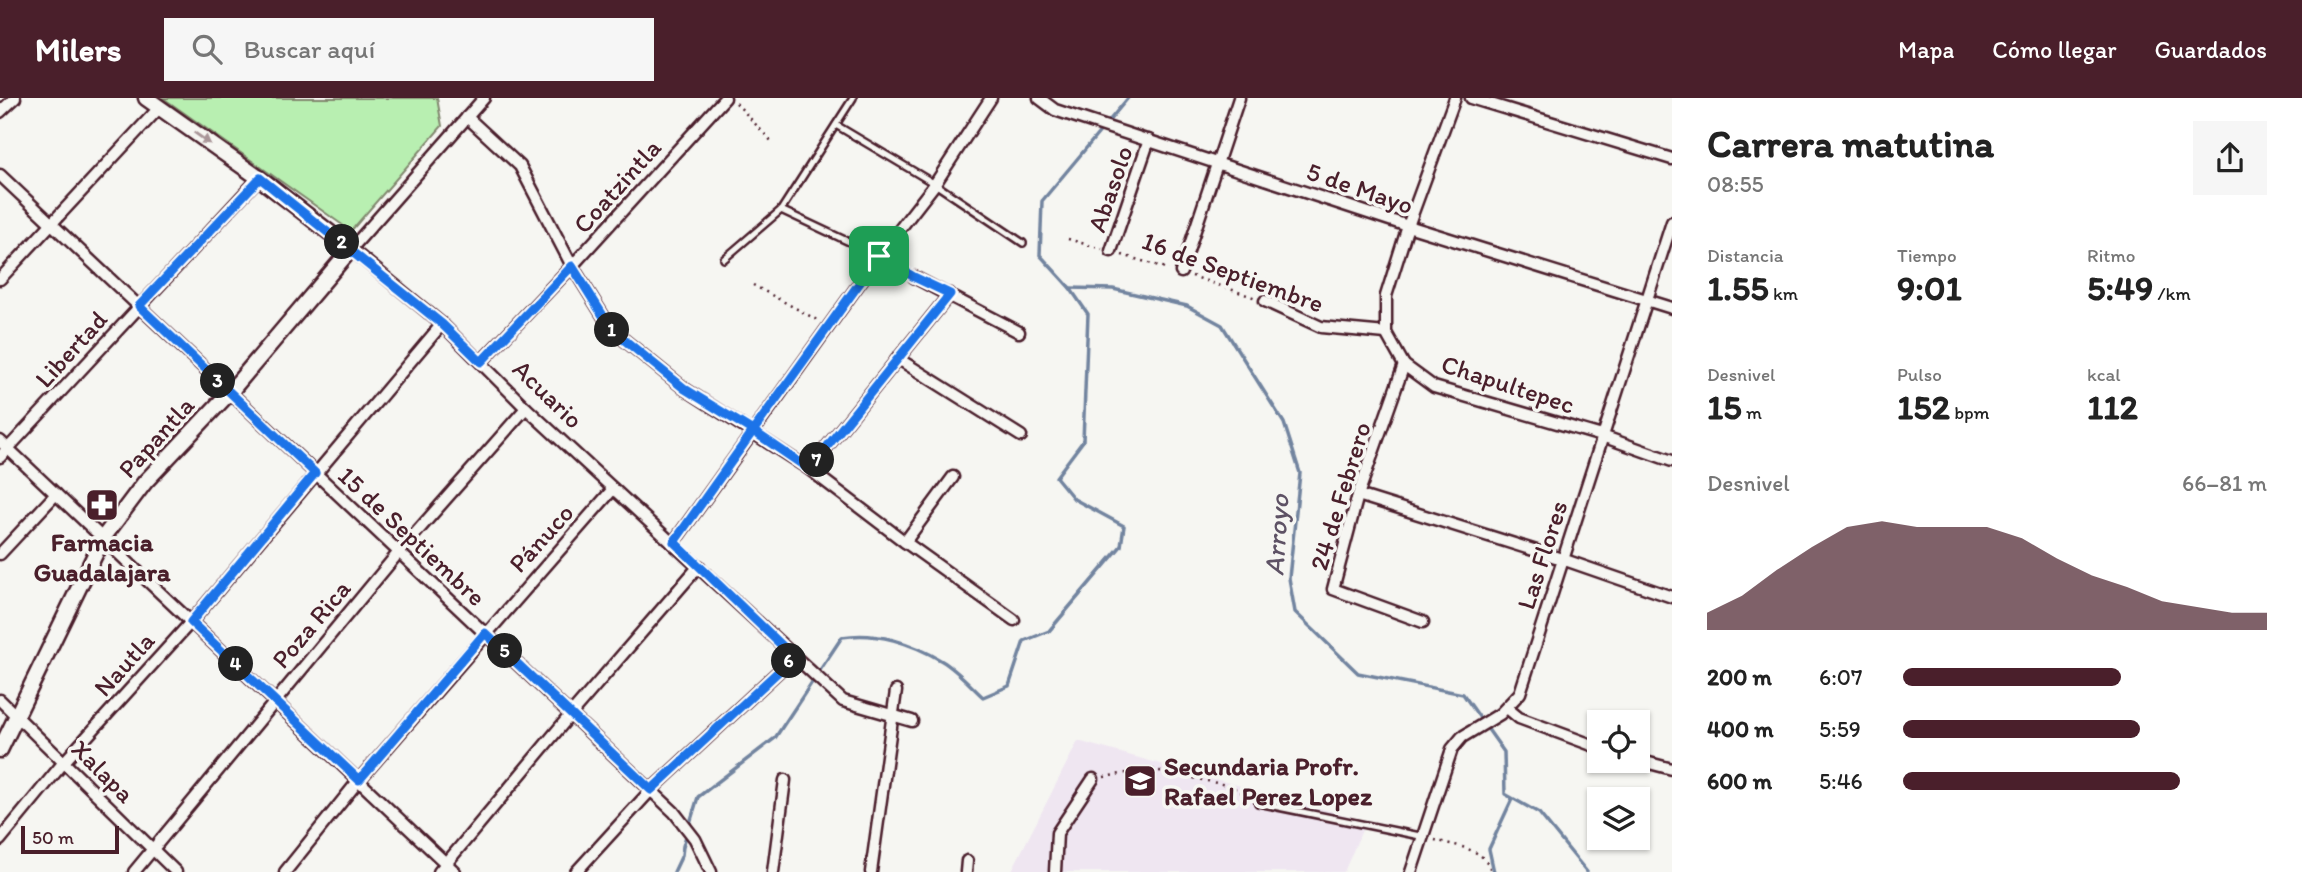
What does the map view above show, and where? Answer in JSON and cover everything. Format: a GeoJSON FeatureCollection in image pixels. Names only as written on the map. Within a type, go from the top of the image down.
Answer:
{"type":"FeatureCollection","features":[{"type":"Feature","properties":{"kind":"street"},"geometry":{"type":"LineString","coordinates":[[0,112],[15,98]]}},
{"type":"Feature","properties":{"kind":"street","name":"Acuario"},"geometry":{"type":"LineString","coordinates":[[146,98],[260,178],[442,324],[526,408],[843,701],[912,721]]}},
{"type":"Feature","properties":{"kind":"street","name":"Papantla"},"geometry":{"type":"LineString","coordinates":[[0,750],[103,538],[145,482],[230,392],[484,98]]}},
{"type":"Feature","properties":{"kind":"street","name":"Coatzintla"},"geometry":{"type":"LineString","coordinates":[[481,362],[725,98]]}},
{"type":"Feature","properties":{"kind":"street"},"geometry":{"type":"LineString","coordinates":[[674,542],[879,256],[935,184],[991,98]]}},
{"type":"Feature","properties":{"kind":"street","name":"5 de Mayo"},"geometry":{"type":"LineString","coordinates":[[1040,98],[1055,110],[1408,226],[1672,308]]}},
{"type":"Feature","properties":{"kind":"street"},"geometry":{"type":"LineString","coordinates":[[1181,272],[1239,98]]}},
{"type":"Feature","properties":{"kind":"street"},"geometry":{"type":"LineString","coordinates":[[1385,333],[1386,296],[1408,226],[1455,98]]}},
{"type":"Feature","properties":{"kind":"street"},"geometry":{"type":"LineString","coordinates":[[1471,98],[1672,159]]}},
{"type":"Feature","properties":{"kind":"street"},"geometry":{"type":"LineString","coordinates":[[0,279],[159,108]]}},
{"type":"Feature","properties":{"kind":"street"},"geometry":{"type":"LineString","coordinates":[[467,117],[520,166],[572,266],[612,330],[685,389],[809,469],[1014,620]]}},
{"type":"Feature","properties":{"kind":"street","name":"Abasolo"},"geometry":{"type":"LineString","coordinates":[[1111,251],[1149,140]]}},
{"type":"Feature","properties":{"kind":"street","name":"15 de Septiembre"},"geometry":{"type":"LineString","coordinates":[[0,175],[674,812],[695,839],[711,872]]}},
{"type":"Feature","properties":{"kind":"street","name":"Libertad"},"geometry":{"type":"LineString","coordinates":[[0,457],[4,445],[260,178]]}},
{"type":"Feature","properties":{"kind":"street","name":"Las Flores"},"geometry":{"type":"LineString","coordinates":[[1412,872],[1452,749],[1462,737],[1504,711],[1520,693],[1672,222]]}},
{"type":"Feature","properties":{"kind":"street"},"geometry":{"type":"LineString","coordinates":[[914,277],[1019,332]]}},
{"type":"Feature","properties":{"kind":"street"},"geometry":{"type":"LineString","coordinates":[[809,469],[950,294]]}},
{"type":"Feature","properties":{"kind":"street","name":"16 de Septiembre"},"geometry":{"type":"LineString","coordinates":[[1265,301],[1321,327],[1385,333]]}},
{"type":"Feature","properties":{"kind":"street","name":"Nautla"},"geometry":{"type":"LineString","coordinates":[[0,840],[65,762],[191,622],[442,324]]}},
{"type":"Feature","properties":{"kind":"street","name":"Chapultepec"},"geometry":{"type":"LineString","coordinates":[[1385,333],[1404,365],[1434,387],[1602,436],[1672,461]]}},
{"type":"Feature","properties":{"kind":"street"},"geometry":{"type":"LineString","coordinates":[[897,358],[1021,436]]}},
{"type":"Feature","properties":{"kind":"street","name":"24 de Febrero"},"geometry":{"type":"LineString","coordinates":[[1404,365],[1358,495],[1334,589],[1423,622]]}},
{"type":"Feature","properties":{"kind":"street","name":"Poza Rica"},"geometry":{"type":"LineString","coordinates":[[134,872],[399,552],[526,408]]}},
{"type":"Feature","properties":{"kind":"street"},"geometry":{"type":"LineString","coordinates":[[4,445],[455,872]]}},
{"type":"Feature","properties":{"kind":"street"},"geometry":{"type":"LineString","coordinates":[[905,542],[953,477]]}},
{"type":"Feature","properties":{"kind":"street","name":"Pánuco"},"geometry":{"type":"LineString","coordinates":[[285,872],[359,780],[613,489]]}},
{"type":"Feature","properties":{"kind":"street"},"geometry":{"type":"LineString","coordinates":[[0,554],[56,494]]}},
{"type":"Feature","properties":{"kind":"street"},"geometry":{"type":"LineString","coordinates":[[1358,495],[1562,559],[1672,597]]}},
{"type":"Feature","properties":{"kind":"street"},"geometry":{"type":"LineString","coordinates":[[439,872],[699,566]]}},
{"type":"Feature","properties":{"kind":"street"},"geometry":{"type":"LineString","coordinates":[[576,872],[651,790],[794,657]]}},
{"type":"Feature","properties":{"kind":"street"},"geometry":{"type":"LineString","coordinates":[[871,872],[897,691]]}},
{"type":"Feature","properties":{"kind":"street","name":"Xalapa"},"geometry":{"type":"LineString","coordinates":[[0,700],[176,872]]}},
{"type":"Feature","properties":{"kind":"street"},"geometry":{"type":"LineString","coordinates":[[1504,711],[1587,743]]}},
{"type":"Feature","properties":{"kind":"street"},"geometry":{"type":"LineString","coordinates":[[1650,763],[1672,769]]}},
{"type":"Feature","properties":{"kind":"street"},"geometry":{"type":"LineString","coordinates":[[1055,872],[1057,833],[1093,779]]}},
{"type":"Feature","properties":{"kind":"street"},"geometry":{"type":"LineString","coordinates":[[773,872],[785,780]]}},
{"type":"Feature","properties":{"kind":"street"},"geometry":{"type":"LineString","coordinates":[[966,872],[967,861]]}},
{"type":"Feature","properties":{"kind":"lane"},"geometry":{"type":"LineString","coordinates":[[724,259],[781,210],[853,98]]}},
{"type":"Feature","properties":{"kind":"lane"},"geometry":{"type":"LineString","coordinates":[[836,125],[935,184],[1023,243]]}},
{"type":"Feature","properties":{"kind":"lane"},"geometry":{"type":"LineString","coordinates":[[781,210],[879,256],[914,277]]}},
{"type":"Feature","properties":{"kind":"lane"},"geometry":{"type":"LineString","coordinates":[[1258,803],[1425,837]]}},
{"type":"Feature","properties":{"kind":"path"},"geometry":{"type":"LineString","coordinates":[[731,98],[772,142]]}},
{"type":"Feature","properties":{"kind":"path","name":"16 de Septiembre"},"geometry":{"type":"LineString","coordinates":[[1068,239],[1181,272],[1265,301]]}},
{"type":"Feature","properties":{"kind":"path"},"geometry":{"type":"LineString","coordinates":[[753,285],[828,326]]}},
{"type":"Feature","properties":{"kind":"path"},"geometry":{"type":"LineString","coordinates":[[1093,779],[1150,769],[1231,786],[1258,803]]}},
{"type":"Feature","properties":{"kind":"path"},"geometry":{"type":"LineString","coordinates":[[1425,837],[1482,854],[1489,863],[1491,872]]}},
{"type":"Feature","properties":{"kind":"shaded area","name":"Secundaria Profr. Rafael Perez Lopez"},"geometry":{"type":"Polygon","coordinates":[[[1078,741],[1366,821],[1344,872],[1011,872],[1078,741]]]}},
{"type":"Feature","properties":{"kind":"green space"},"geometry":{"type":"Polygon","coordinates":[[[163,98],[437,98],[442,126],[351,231],[163,98]]]}},
{"type":"Feature","properties":{"kind":"waterway"},"geometry":{"type":"LineString","coordinates":[[674,872],[682,855],[698,797],[775,738],[842,637],[881,637],[918,649],[948,665],[983,697],[1009,686],[1024,641],[1049,631],[1121,546],[1124,526],[1074,499],[1056,477],[1083,441],[1088,314],[1070,288],[1040,255],[1042,201],[1128,98]]}},
{"type":"Feature","properties":{"kind":"waterway","name":"Arroyo"},"geometry":{"type":"LineString","coordinates":[[1070,288],[1113,289],[1187,306],[1222,325],[1284,423],[1300,473],[1289,578],[1295,612],[1358,673],[1463,694],[1504,752],[1505,794],[1539,813],[1587,872]]}},
{"type":"Feature","properties":{"kind":"waterway","name":"Arroyo"},"geometry":{"type":"LineString","coordinates":[[1494,872],[1489,849],[1512,799]]}},
{"type":"Feature","properties":{"kind":"place","name":"Farmacia Guadalajara"},"geometry":{"type":"Point","coordinates":[102,505]}},
{"type":"Feature","properties":{"kind":"place","name":"Secundaria Profr. Rafael Perez Lopez"},"geometry":{"type":"Point","coordinates":[1140,781]}},
{"type":"Feature","properties":{"kind":"route"},"geometry":{"type":"LineString","coordinates":[[879,256],[753,431],[685,389],[612,330],[572,266],[481,362],[442,324],[260,178],[139,306],[315,473],[191,622],[359,780],[485,633],[651,790],[794,657],[674,542],[753,431],[809,469],[950,294],[879,256]]}}]}
